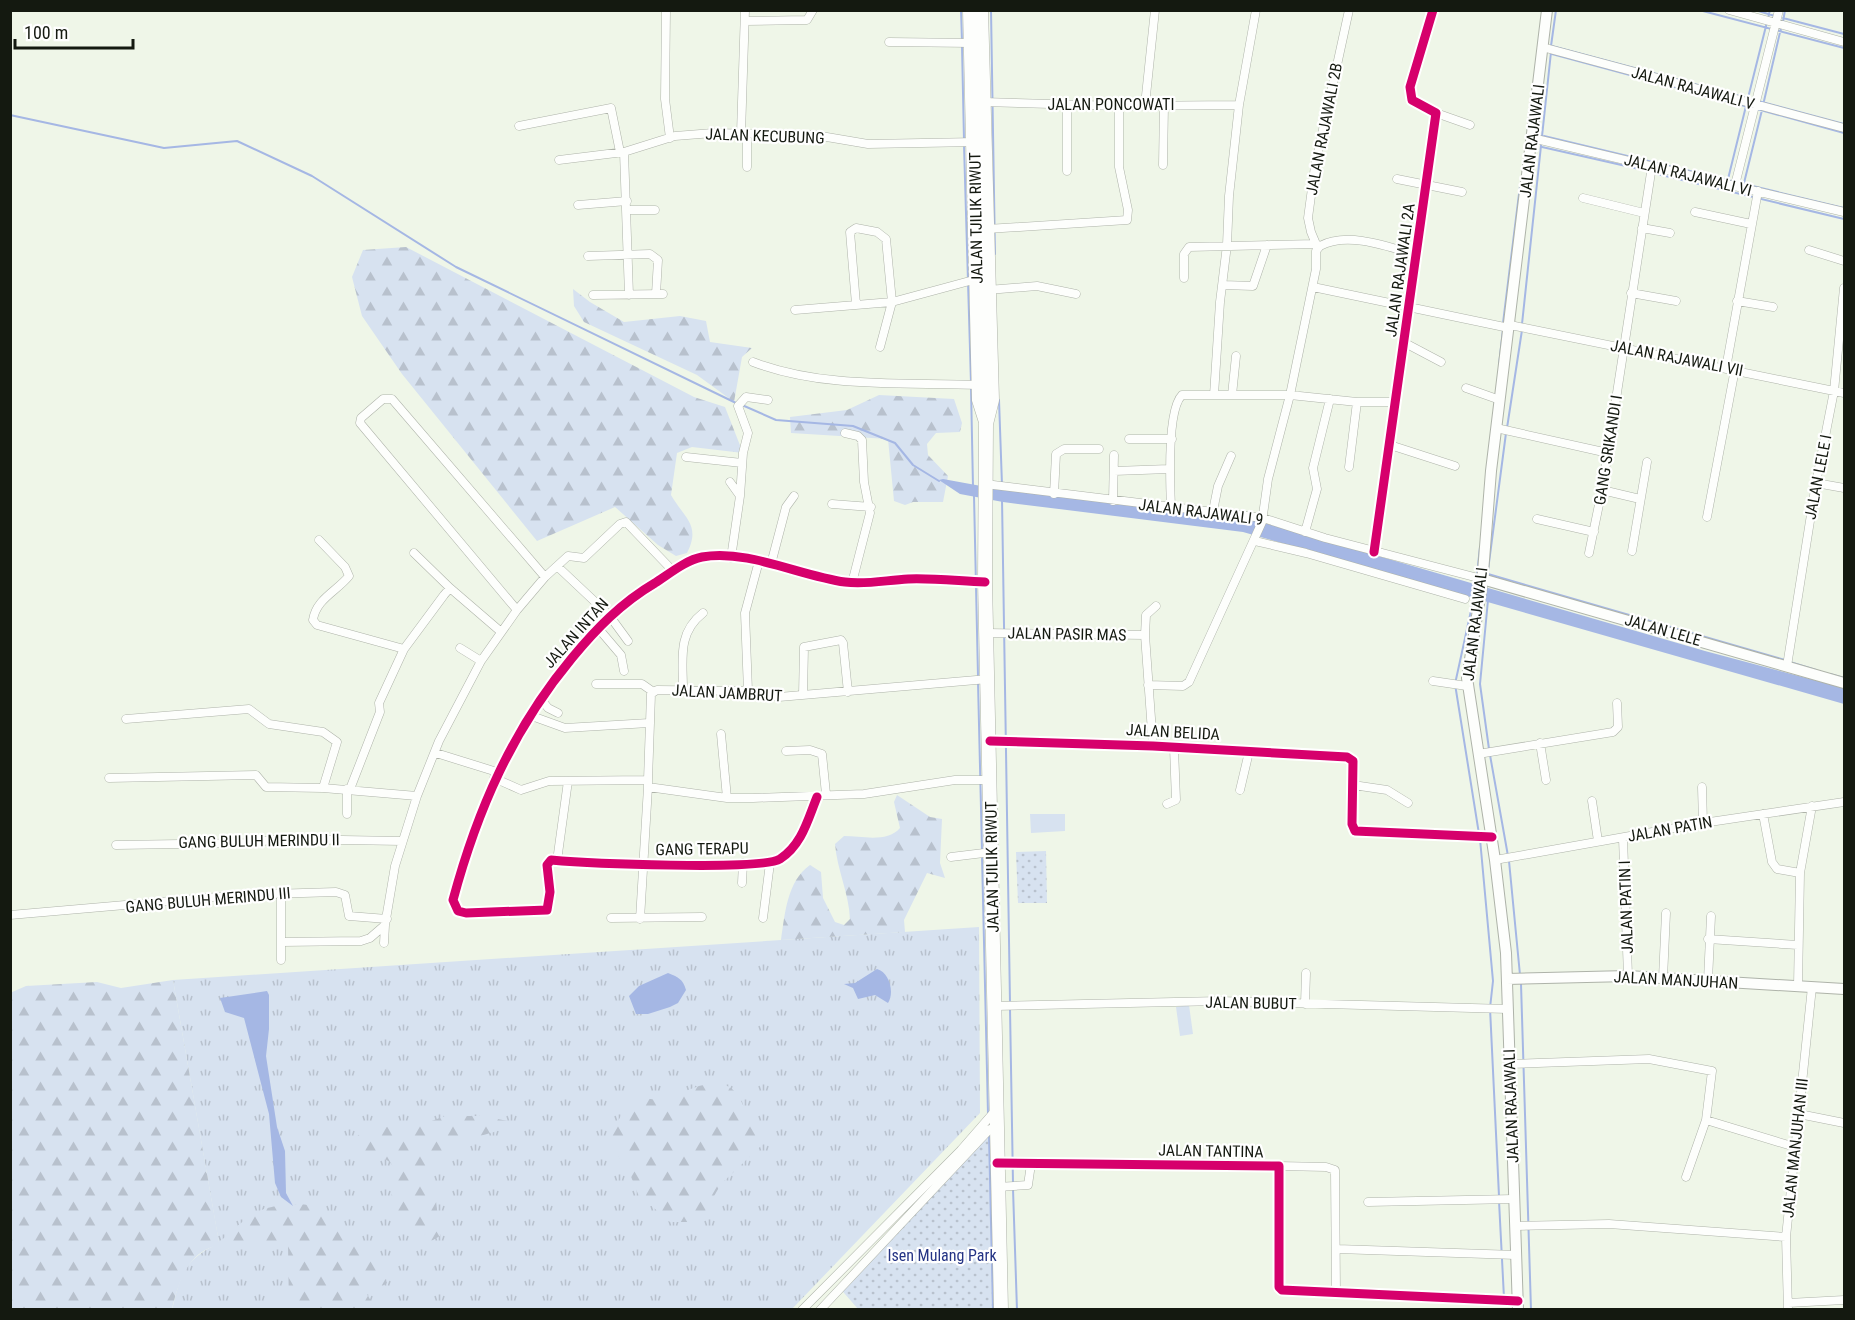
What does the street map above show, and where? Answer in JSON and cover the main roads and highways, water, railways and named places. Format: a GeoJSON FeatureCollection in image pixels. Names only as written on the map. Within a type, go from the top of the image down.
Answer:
{"type":"FeatureCollection","features":[{"type":"Feature","properties":{"kind":"highway","name":"JALAN TJILIK RIWUT"},"geometry":{"type":"LineString","coordinates":[[970,10],[987,229],[992,400],[986,424],[985,582],[1001,1310]]}},
{"type":"Feature","properties":{"kind":"highway","name":"JALAN TJILIK RIWUT"},"geometry":{"type":"LineString","coordinates":[[981,10],[983,102],[979,143],[978,385],[979,400],[986,424]]}},
{"type":"Feature","properties":{"kind":"main road","name":"JALAN RAJAWALI"},"geometry":{"type":"LineString","coordinates":[[1518,1305],[1507,979],[1492,837],[1467,686],[1468,661],[1480,600],[1503,429],[1500,400],[1517,327],[1548,49],[1547,10]]}},
{"type":"Feature","properties":{"kind":"main road","name":"JALAN LELE"},"geometry":{"type":"LineString","coordinates":[[1482,582],[1845,682]]}},
{"type":"Feature","properties":{"kind":"main road","name":"JALAN MANJUHAN"},"geometry":{"type":"LineString","coordinates":[[1507,979],[1628,976],[1845,989]]}},
{"type":"Feature","properties":{"kind":"water"},"geometry":{"type":"Polygon","coordinates":[[[939,480],[1003,490],[1244,517],[1705,651],[1844,688],[1844,704],[1243,532],[1003,502],[960,494],[939,480]]]}},
{"type":"Feature","properties":{"kind":"water"},"geometry":{"type":"Polygon","coordinates":[[[877,969],[885,974],[890,983],[891,993],[888,1003],[875,995],[858,999],[853,988],[844,984],[855,983],[877,969]]]}},
{"type":"Feature","properties":{"kind":"water"},"geometry":{"type":"Polygon","coordinates":[[[668,973],[680,979],[685,986],[686,990],[678,1003],[648,1014],[636,1014],[629,996],[639,986],[668,973]]]}},
{"type":"Feature","properties":{"kind":"water"},"geometry":{"type":"Polygon","coordinates":[[[267,991],[269,1029],[266,1056],[277,1127],[285,1151],[286,1193],[293,1206],[281,1197],[275,1183],[269,1114],[244,1018],[225,1012],[220,998],[267,991]]]}},
{"type":"Feature","properties":{"kind":"waterway"},"geometry":{"type":"LineString","coordinates":[[961,10],[962,41]]}},
{"type":"Feature","properties":{"kind":"waterway"},"geometry":{"type":"LineString","coordinates":[[991,10],[995,254]]}},
{"type":"Feature","properties":{"kind":"waterway"},"geometry":{"type":"LineString","coordinates":[[1551,46],[1556,10]]}},
{"type":"Feature","properties":{"kind":"waterway"},"geometry":{"type":"LineString","coordinates":[[1699,10],[1844,48]]}},
{"type":"Feature","properties":{"kind":"waterway"},"geometry":{"type":"LineString","coordinates":[[1755,10],[1775,16]]}},
{"type":"Feature","properties":{"kind":"waterway"},"geometry":{"type":"LineString","coordinates":[[1748,98],[1770,10]]}},
{"type":"Feature","properties":{"kind":"waterway"},"geometry":{"type":"LineString","coordinates":[[1783,22],[1785,10]]}},
{"type":"Feature","properties":{"kind":"waterway"},"geometry":{"type":"LineString","coordinates":[[1783,18],[1844,34]]}},
{"type":"Feature","properties":{"kind":"waterway"},"geometry":{"type":"LineString","coordinates":[[1764,101],[1781,28]]}},
{"type":"Feature","properties":{"kind":"waterway"},"geometry":{"type":"LineString","coordinates":[[962,46],[964,140]]}},
{"type":"Feature","properties":{"kind":"waterway"},"geometry":{"type":"LineString","coordinates":[[1552,46],[1844,124]]}},
{"type":"Feature","properties":{"kind":"waterway"},"geometry":{"type":"LineString","coordinates":[[1522,324],[1551,52]]}},
{"type":"Feature","properties":{"kind":"waterway"},"geometry":{"type":"LineString","coordinates":[[1552,54],[1752,108]]}},
{"type":"Feature","properties":{"kind":"waterway"},"geometry":{"type":"LineString","coordinates":[[1728,179],[1746,106]]}},
{"type":"Feature","properties":{"kind":"waterway"},"geometry":{"type":"LineString","coordinates":[[1757,109],[1844,133]]}},
{"type":"Feature","properties":{"kind":"waterway"},"geometry":{"type":"LineString","coordinates":[[1744,183],[1762,110]]}},
{"type":"Feature","properties":{"kind":"waterway"},"geometry":{"type":"LineString","coordinates":[[10,115],[164,148],[237,141],[312,176],[456,267],[736,403]]}},
{"type":"Feature","properties":{"kind":"waterway"},"geometry":{"type":"LineString","coordinates":[[1544,136],[1844,208]]}},
{"type":"Feature","properties":{"kind":"waterway"},"geometry":{"type":"LineString","coordinates":[[964,145],[971,383]]}},
{"type":"Feature","properties":{"kind":"waterway"},"geometry":{"type":"LineString","coordinates":[[1542,147],[1648,171]]}},
{"type":"Feature","properties":{"kind":"waterway"},"geometry":{"type":"LineString","coordinates":[[1653,173],[1844,219]]}},
{"type":"Feature","properties":{"kind":"waterway"},"geometry":{"type":"LineString","coordinates":[[1503,323],[1520,186]]}},
{"type":"Feature","properties":{"kind":"waterway"},"geometry":{"type":"LineString","coordinates":[[1499,365],[1503,329]]}},
{"type":"Feature","properties":{"kind":"waterway"},"geometry":{"type":"LineString","coordinates":[[1507,428],[1522,330]]}},
{"type":"Feature","properties":{"kind":"waterway"},"geometry":{"type":"LineString","coordinates":[[971,388],[973,487]]}},
{"type":"Feature","properties":{"kind":"waterway"},"geometry":{"type":"LineString","coordinates":[[999,400],[1002,485]]}},
{"type":"Feature","properties":{"kind":"waterway"},"geometry":{"type":"LineString","coordinates":[[742,405],[776,420],[853,426],[895,443],[913,465],[939,481]]}},
{"type":"Feature","properties":{"kind":"waterway"},"geometry":{"type":"LineString","coordinates":[[1488,570],[1506,433]]}},
{"type":"Feature","properties":{"kind":"waterway"},"geometry":{"type":"LineString","coordinates":[[974,496],[978,676]]}},
{"type":"Feature","properties":{"kind":"waterway"},"geometry":{"type":"LineString","coordinates":[[1002,499],[1010,1003]]}},
{"type":"Feature","properties":{"kind":"waterway"},"geometry":{"type":"LineString","coordinates":[[1477,574],[1480,547]]}},
{"type":"Feature","properties":{"kind":"waterway"},"geometry":{"type":"LineString","coordinates":[[1488,574],[1785,660]]}},
{"type":"Feature","properties":{"kind":"waterway"},"geometry":{"type":"LineString","coordinates":[[1474,597],[1455,684],[1479,834]]}},
{"type":"Feature","properties":{"kind":"waterway"},"geometry":{"type":"LineString","coordinates":[[1488,600],[1480,684],[1489,749]]}},
{"type":"Feature","properties":{"kind":"waterway"},"geometry":{"type":"LineString","coordinates":[[1790,662],[1816,670]]}},
{"type":"Feature","properties":{"kind":"waterway"},"geometry":{"type":"LineString","coordinates":[[1830,674],[1844,678]]}},
{"type":"Feature","properties":{"kind":"waterway"},"geometry":{"type":"LineString","coordinates":[[978,682],[982,850]]}},
{"type":"Feature","properties":{"kind":"waterway"},"geometry":{"type":"LineString","coordinates":[[1490,755],[1508,856]]}},
{"type":"Feature","properties":{"kind":"waterway"},"geometry":{"type":"LineString","coordinates":[[1480,839],[1493,981],[1490,1008],[1499,1196]]}},
{"type":"Feature","properties":{"kind":"waterway"},"geometry":{"type":"LineString","coordinates":[[982,856],[988,1114]]}},
{"type":"Feature","properties":{"kind":"waterway"},"geometry":{"type":"LineString","coordinates":[[1509,861],[1520,975]]}},
{"type":"Feature","properties":{"kind":"waterway"},"geometry":{"type":"LineString","coordinates":[[1521,984],[1531,1310]]}},
{"type":"Feature","properties":{"kind":"waterway"},"geometry":{"type":"LineString","coordinates":[[1010,1009],[1013,1183]]}},
{"type":"Feature","properties":{"kind":"waterway"},"geometry":{"type":"LineString","coordinates":[[989,1135],[993,1310]]}},
{"type":"Feature","properties":{"kind":"waterway"},"geometry":{"type":"LineString","coordinates":[[1013,1189],[1017,1310]]}},
{"type":"Feature","properties":{"kind":"waterway"},"geometry":{"type":"LineString","coordinates":[[1499,1201],[1504,1298]]}},
{"type":"Feature","properties":{"kind":"park label","name":"Isen Mulang Park"},"geometry":{"type":"Point","coordinates":[942,1255]}}]}
